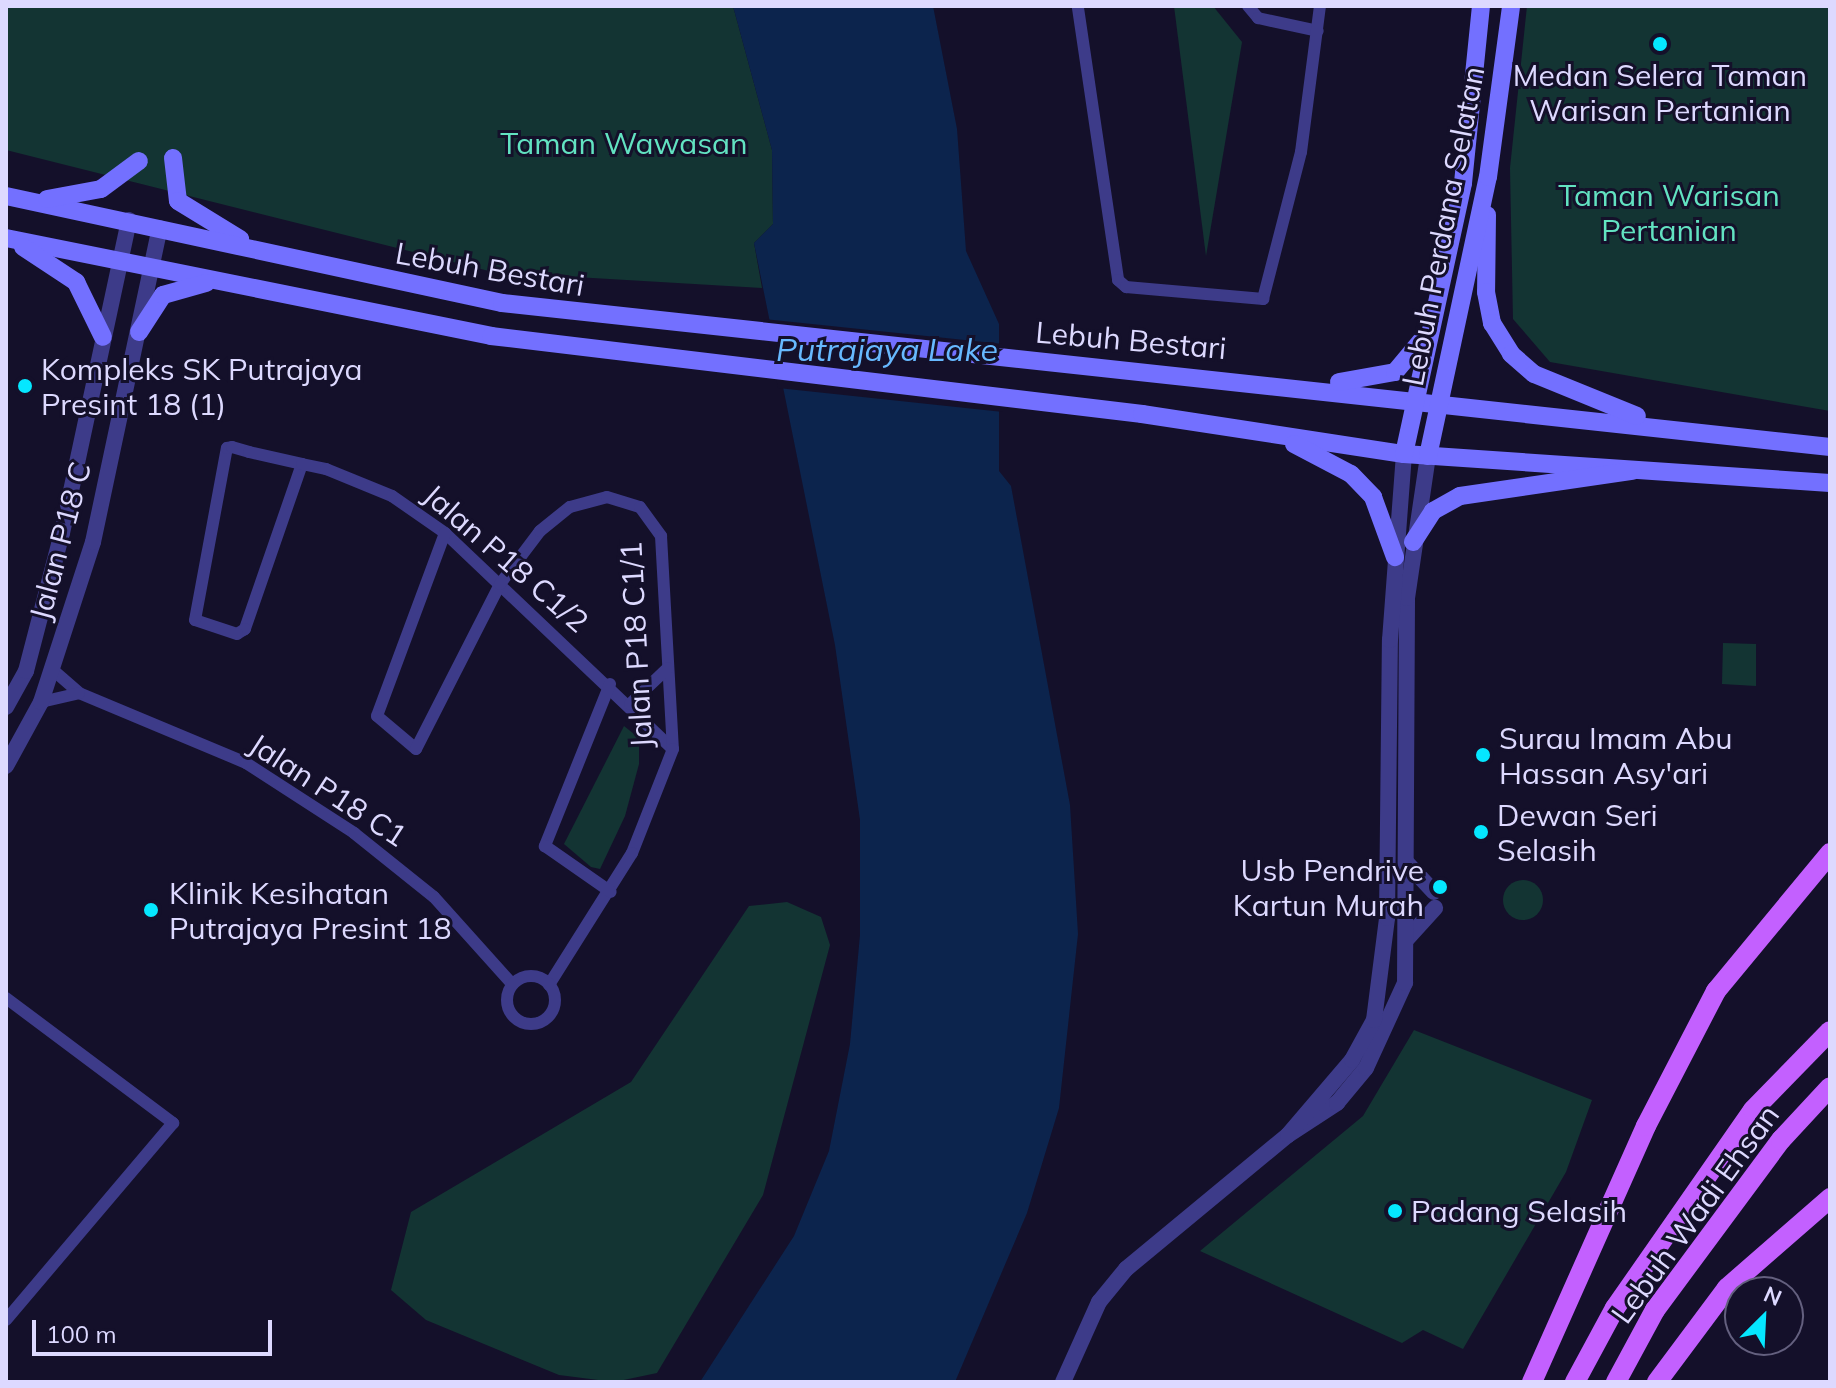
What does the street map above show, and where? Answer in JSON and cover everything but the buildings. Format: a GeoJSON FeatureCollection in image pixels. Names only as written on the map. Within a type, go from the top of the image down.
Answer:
{"type":"FeatureCollection","features":[{"type":"Feature","properties":{"kind":"main road","name":"Lebuh Perdana Selatan"},"geometry":{"type":"LineString","coordinates":[[1404,454],[1426,332],[1463,183],[1481,6]]}},
{"type":"Feature","properties":{"kind":"main road","name":"Lebuh Perdana Selatan"},"geometry":{"type":"LineString","coordinates":[[1428,456],[1488,177],[1511,6]]}},
{"type":"Feature","properties":{"kind":"main road"},"geometry":{"type":"LineString","coordinates":[[173,158],[178,201],[268,253]]}},
{"type":"Feature","properties":{"kind":"main road"},"geometry":{"type":"LineString","coordinates":[[33,201],[101,189],[139,161]]}},
{"type":"Feature","properties":{"kind":"main road"},"geometry":{"type":"LineString","coordinates":[[1488,177],[1486,292],[1492,323],[1511,354],[1534,374],[1659,425]]}},
{"type":"Feature","properties":{"kind":"main road","name":"Lebuh Bestari"},"geometry":{"type":"LineString","coordinates":[[6,196],[129,220],[502,303],[634,321],[1244,379],[1437,404],[1659,425],[1830,447]]}},
{"type":"Feature","properties":{"kind":"main road"},"geometry":{"type":"LineString","coordinates":[[7,238],[76,282],[103,337]]}},
{"type":"Feature","properties":{"kind":"main road","name":"Lebuh Bestari"},"geometry":{"type":"LineString","coordinates":[[7,238],[491,336],[1110,409],[1404,454],[1646,467],[1830,483]]}},
{"type":"Feature","properties":{"kind":"main road"},"geometry":{"type":"LineString","coordinates":[[139,332],[163,295],[225,282]]}},
{"type":"Feature","properties":{"kind":"main road"},"geometry":{"type":"LineString","coordinates":[[1244,379],[1365,382],[1395,372],[1426,332]]}},
{"type":"Feature","properties":{"kind":"main road"},"geometry":{"type":"LineString","coordinates":[[1267,432],[1351,474],[1385,520],[1395,557]]}},
{"type":"Feature","properties":{"kind":"main road"},"geometry":{"type":"LineString","coordinates":[[1413,542],[1433,511],[1460,496],[1601,480],[1646,467]]}},
{"type":"Feature","properties":{"kind":"main road"},"geometry":{"type":"LineString","coordinates":[[1532,1382],[1646,1126],[1716,991],[1830,853]]}},
{"type":"Feature","properties":{"kind":"main road","name":"Lebuh Wadi Ehsan"},"geometry":{"type":"LineString","coordinates":[[1575,1382],[1615,1308],[1753,1110],[1830,1031]]}},
{"type":"Feature","properties":{"kind":"main road","name":"Lebuh Wadi Ehsan"},"geometry":{"type":"LineString","coordinates":[[1616,1382],[1655,1310],[1781,1140],[1830,1087]]}},
{"type":"Feature","properties":{"kind":"main road"},"geometry":{"type":"LineString","coordinates":[[1657,1382],[1727,1288],[1830,1198]]}},
{"type":"Feature","properties":{"kind":"street"},"geometry":{"type":"LineString","coordinates":[[1248,6],[1258,18],[1318,31]]}},
{"type":"Feature","properties":{"kind":"street"},"geometry":{"type":"LineString","coordinates":[[1078,8],[1118,280],[1126,287],[1263,299],[1270,293],[1320,6]]}},
{"type":"Feature","properties":{"kind":"street","name":"Jalan P18 C"},"geometry":{"type":"LineString","coordinates":[[6,707],[26,671],[129,220]]}},
{"type":"Feature","properties":{"kind":"street","name":"Jalan P18 C"},"geometry":{"type":"LineString","coordinates":[[6,766],[41,702],[93,542],[160,228]]}},
{"type":"Feature","properties":{"kind":"street","name":"Jalan P18 C1/2"},"geometry":{"type":"LineString","coordinates":[[302,464],[245,629],[221,631],[191,614],[227,448],[302,464],[392,496],[445,533],[610,684],[673,749]]}},
{"type":"Feature","properties":{"kind":"street"},"geometry":{"type":"LineString","coordinates":[[1063,1382],[1099,1302],[1126,1269],[1288,1135],[1337,1103],[1380,1046],[1405,983],[1406,941],[1399,897],[1395,557],[1404,454]]}},
{"type":"Feature","properties":{"kind":"street"},"geometry":{"type":"LineString","coordinates":[[1288,1135],[1352,1060],[1374,1020],[1387,918],[1399,897],[1405,861],[1405,638],[1413,542],[1428,456]]}},
{"type":"Feature","properties":{"kind":"street","name":"Jalan P18 C1/1"},"geometry":{"type":"LineString","coordinates":[[445,533],[377,716],[399,740],[423,746],[500,584],[540,531],[570,507],[607,497],[640,507],[661,536],[673,749],[611,892],[549,985]]}},
{"type":"Feature","properties":{"kind":"street"},"geometry":{"type":"LineString","coordinates":[[630,704],[668,668]]}},
{"type":"Feature","properties":{"kind":"street","name":"Jalan P18 C1"},"geometry":{"type":"LineString","coordinates":[[53,670],[79,693],[246,763],[354,833],[434,897],[512,984]]}},
{"type":"Feature","properties":{"kind":"street"},"geometry":{"type":"LineString","coordinates":[[610,684],[545,846],[611,892]]}},
{"type":"Feature","properties":{"kind":"street"},"geometry":{"type":"LineString","coordinates":[[41,702],[79,693]]}},
{"type":"Feature","properties":{"kind":"street"},"geometry":{"type":"LineString","coordinates":[[1405,861],[1435,900],[1406,941]]}},
{"type":"Feature","properties":{"kind":"street"},"geometry":{"type":"LineString","coordinates":[[535,976],[549,985],[553,1011],[529,1025],[506,1006],[512,984],[535,976]]}},
{"type":"Feature","properties":{"kind":"street"},"geometry":{"type":"LineString","coordinates":[[6,998],[173,1123],[6,1320]]}},
{"type":"Feature","properties":{"kind":"green space","name":"Taman Wawasan"},"geometry":{"type":"Polygon","coordinates":[[[6,6],[733,6],[772,150],[773,224],[754,243],[762,288],[493,272],[6,150],[6,6]]]}},
{"type":"Feature","properties":{"kind":"green space"},"geometry":{"type":"Polygon","coordinates":[[[1174,6],[1213,6],[1242,42],[1206,256],[1174,6]]]}},
{"type":"Feature","properties":{"kind":"green space","name":"Taman Warisan Pertanian"},"geometry":{"type":"Polygon","coordinates":[[[1527,6],[1830,6],[1830,411],[1550,362],[1513,319],[1510,168],[1527,6]]]}},
{"type":"Feature","properties":{"kind":"green space"},"geometry":{"type":"Polygon","coordinates":[[[1723,643],[1756,644],[1756,686],[1722,684],[1723,643]]]}},
{"type":"Feature","properties":{"kind":"green space"},"geometry":{"type":"Polygon","coordinates":[[[624,726],[639,738],[639,764],[625,816],[600,869],[591,867],[564,844],[624,726]]]}},
{"type":"Feature","properties":{"kind":"green space"},"geometry":{"type":"Polygon","coordinates":[[[1523,880],[1537,886],[1543,900],[1537,914],[1523,920],[1509,914],[1503,900],[1509,886],[1523,880]]]}},
{"type":"Feature","properties":{"kind":"green space"},"geometry":{"type":"Polygon","coordinates":[[[787,902],[821,917],[830,945],[763,1195],[657,1373],[614,1382],[559,1375],[426,1320],[391,1290],[411,1212],[631,1082],[749,906],[787,902]]]}},
{"type":"Feature","properties":{"kind":"green space","name":"Padang Selasih"},"geometry":{"type":"Polygon","coordinates":[[[1414,1030],[1592,1100],[1566,1172],[1463,1349],[1423,1330],[1402,1343],[1200,1251],[1363,1116],[1414,1030]]]}},
{"type":"Feature","properties":{"kind":"water","name":"Putrajaya Lake"},"geometry":{"type":"Polygon","coordinates":[[[733,6],[933,6],[957,129],[966,251],[999,324],[999,471],[1011,486],[1070,805],[1078,934],[1059,1108],[1027,1213],[955,1382],[700,1382],[794,1236],[829,1151],[850,1044],[860,935],[860,820],[835,645],[754,243],[773,224],[772,150],[733,6]]]}},
{"type":"Feature","properties":{"kind":"pier"},"geometry":{"type":"Polygon","coordinates":[[[764,319],[1003,344],[1003,412],[778,388],[764,319]]]}},
{"type":"Feature","properties":{"kind":"place","name":"Medan Selera Taman Warisan Pertanian"},"geometry":{"type":"Point","coordinates":[1660,44]}},
{"type":"Feature","properties":{"kind":"place","name":"Kompleks SK Putrajaya Presint 18 (1)"},"geometry":{"type":"Point","coordinates":[25,386]}},
{"type":"Feature","properties":{"kind":"place","name":"Surau Imam Abu Hassan Asy'ari"},"geometry":{"type":"Point","coordinates":[1483,755]}},
{"type":"Feature","properties":{"kind":"place","name":"Dewan Seri Selasih"},"geometry":{"type":"Point","coordinates":[1481,832]}},
{"type":"Feature","properties":{"kind":"place","name":"Usb Pendrive Kartun Murah"},"geometry":{"type":"Point","coordinates":[1440,887]}},
{"type":"Feature","properties":{"kind":"place","name":"Klinik Kesihatan Putrajaya Presint 18"},"geometry":{"type":"Point","coordinates":[151,910]}},
{"type":"Feature","properties":{"kind":"place","name":"Padang Selasih"},"geometry":{"type":"Point","coordinates":[1395,1211]}}]}
